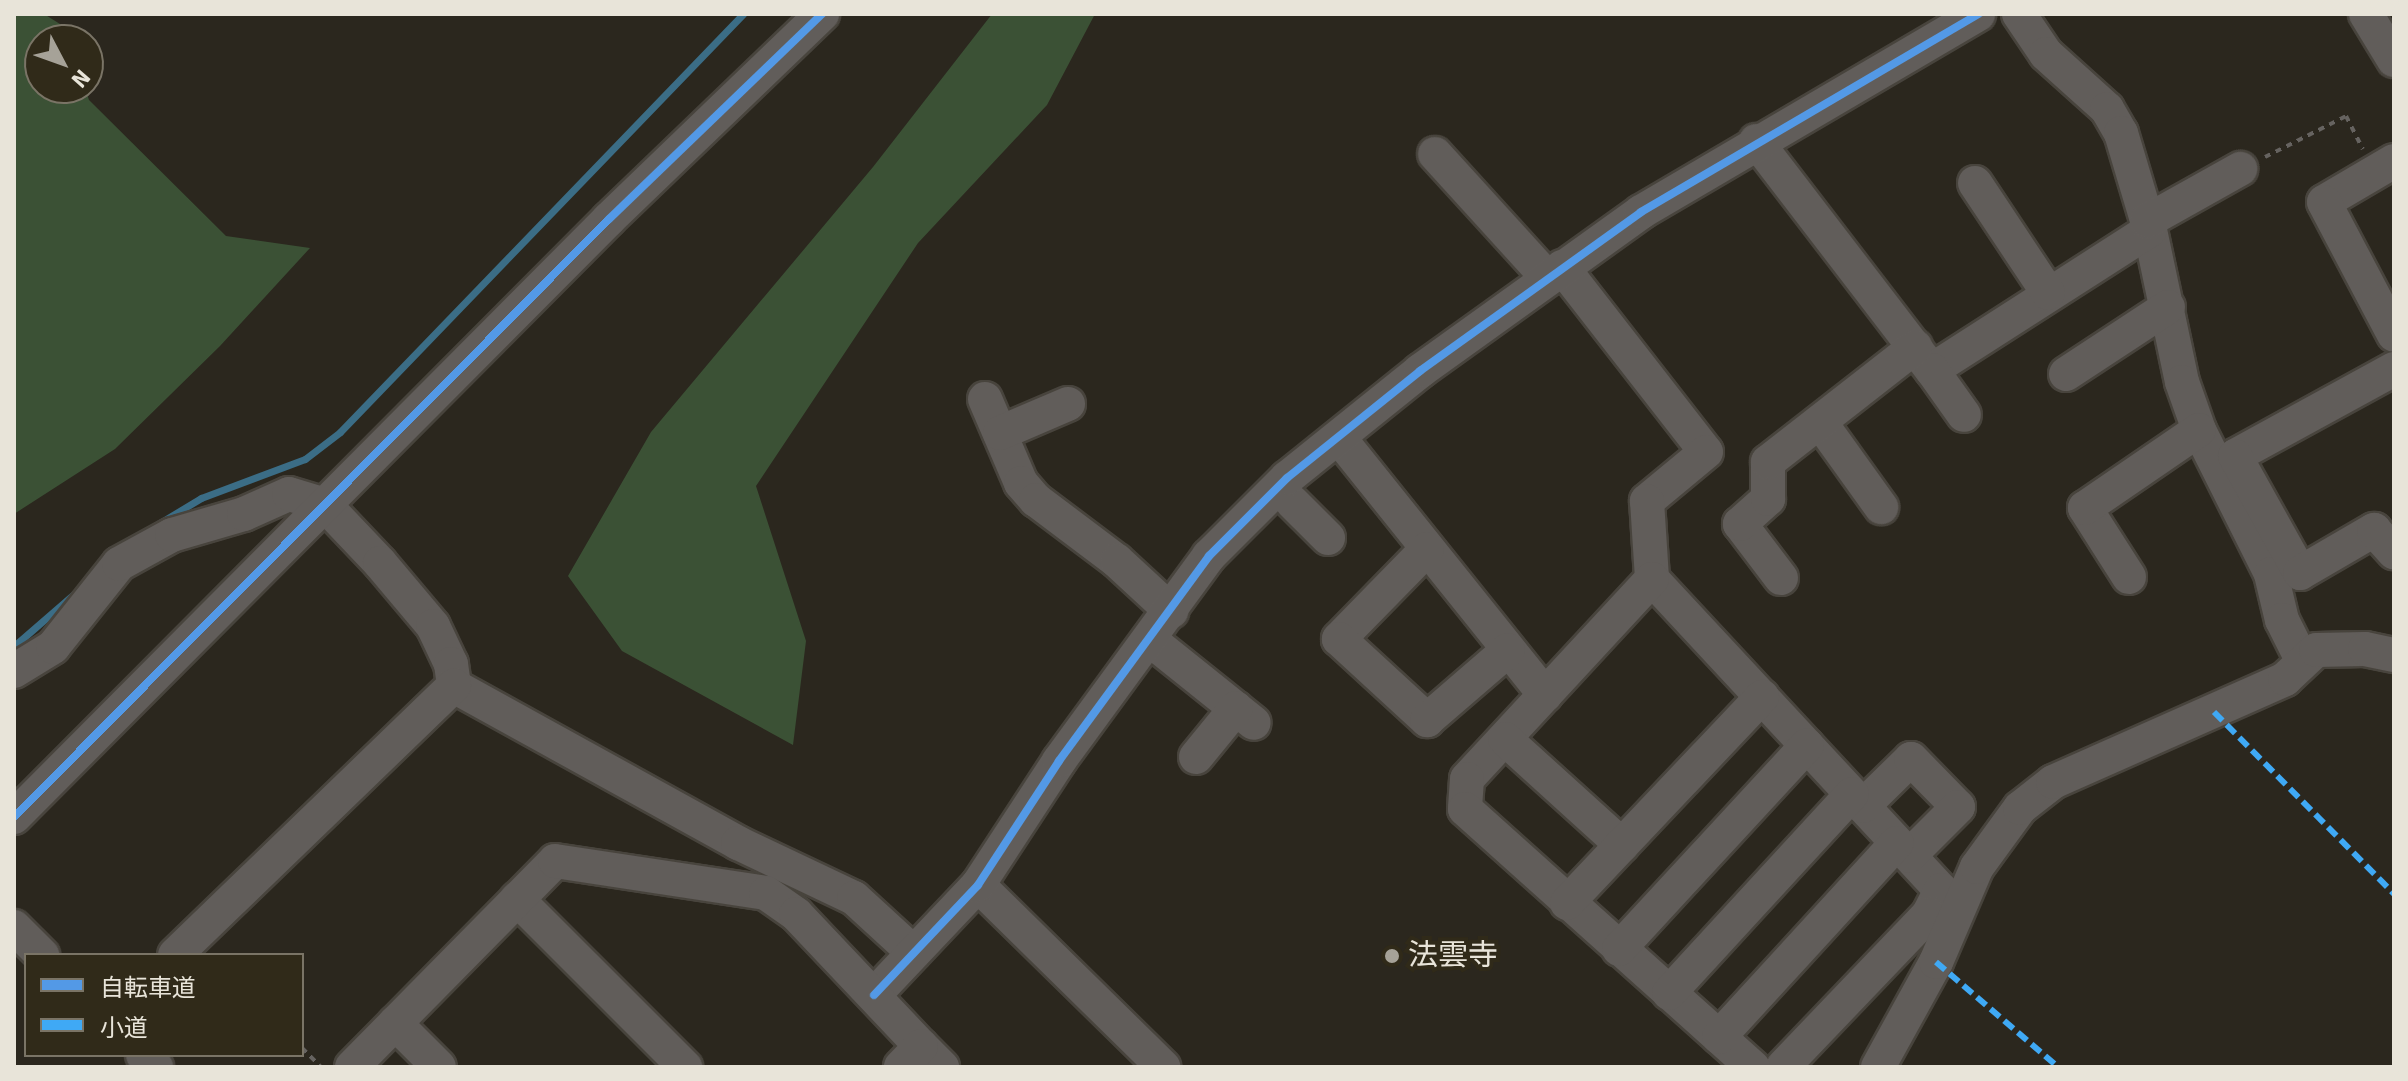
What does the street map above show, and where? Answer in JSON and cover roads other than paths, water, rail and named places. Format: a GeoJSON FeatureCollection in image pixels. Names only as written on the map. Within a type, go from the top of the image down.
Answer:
{"type":"FeatureCollection","features":[{"type":"Feature","properties":{"kind":"street"},"geometry":{"type":"LineString","coordinates":[[14,817],[822,14]]}},
{"type":"Feature","properties":{"kind":"street"},"geometry":{"type":"LineString","coordinates":[[1256,537],[1343,444],[1420,371],[1555,273],[1756,141],[1978,14]]}},
{"type":"Feature","properties":{"kind":"street"},"geometry":{"type":"LineString","coordinates":[[2019,14],[2046,54],[2107,109],[2121,133],[2168,307],[2182,382],[2199,430],[2271,574],[2282,620],[2302,660]]}},
{"type":"Feature","properties":{"kind":"street"},"geometry":{"type":"LineString","coordinates":[[2366,14],[2391,49]]}},
{"type":"Feature","properties":{"kind":"street"},"geometry":{"type":"LineString","coordinates":[[1756,141],[1964,415]]}},
{"type":"Feature","properties":{"kind":"street"},"geometry":{"type":"LineString","coordinates":[[1435,154],[1555,273],[1706,452],[1647,501],[1652,579],[1941,890],[1929,914],[1783,1067]]}},
{"type":"Feature","properties":{"kind":"street"},"geometry":{"type":"LineString","coordinates":[[2385,166],[2324,202],[2394,335]]}},
{"type":"Feature","properties":{"kind":"street"},"geometry":{"type":"LineString","coordinates":[[1781,578],[1740,524],[1768,499],[1768,462],[1820,422],[1923,358],[2048,293],[2240,169]]}},
{"type":"Feature","properties":{"kind":"street"},"geometry":{"type":"LineString","coordinates":[[1975,183],[2048,293]]}},
{"type":"Feature","properties":{"kind":"street"},"geometry":{"type":"LineString","coordinates":[[2066,374],[2168,307]]}},
{"type":"Feature","properties":{"kind":"street"},"geometry":{"type":"LineString","coordinates":[[2394,369],[2235,456],[2300,573],[2374,530],[2394,552]]}},
{"type":"Feature","properties":{"kind":"street"},"geometry":{"type":"LineString","coordinates":[[985,399],[1021,483],[1036,500],[1117,561],[1171,611]]}},
{"type":"Feature","properties":{"kind":"street"},"geometry":{"type":"LineString","coordinates":[[1000,433],[1068,404]]}},
{"type":"Feature","properties":{"kind":"street"},"geometry":{"type":"LineString","coordinates":[[1820,422],[1881,507]]}},
{"type":"Feature","properties":{"kind":"street"},"geometry":{"type":"LineString","coordinates":[[2129,577],[2085,508],[2199,430]]}},
{"type":"Feature","properties":{"kind":"street"},"geometry":{"type":"LineString","coordinates":[[1343,444],[1545,695]]}},
{"type":"Feature","properties":{"kind":"street"},"geometry":{"type":"LineString","coordinates":[[874,995],[978,885],[1059,761],[1209,556],[1287,478],[1343,444]]}},
{"type":"Feature","properties":{"kind":"street"},"geometry":{"type":"LineString","coordinates":[[14,671],[53,647],[119,564],[172,535],[244,514],[289,494],[325,505],[433,626],[451,664],[454,686]]}},
{"type":"Feature","properties":{"kind":"street"},"geometry":{"type":"LineString","coordinates":[[1292,502],[1328,538]]}},
{"type":"Feature","properties":{"kind":"street"},"geometry":{"type":"LineString","coordinates":[[1427,549],[1339,639],[1427,720],[1508,650]]}},
{"type":"Feature","properties":{"kind":"street"},"geometry":{"type":"LineString","coordinates":[[1652,579],[1467,779],[1465,809],[1753,1067]]}},
{"type":"Feature","properties":{"kind":"street"},"geometry":{"type":"LineString","coordinates":[[1149,639],[1245,716],[1196,757]]}},
{"type":"Feature","properties":{"kind":"street"},"geometry":{"type":"LineString","coordinates":[[1878,1067],[1936,962],[1977,867],[2020,808],[2082,767],[2285,679],[2316,650],[2365,649],[2394,655]]}},
{"type":"Feature","properties":{"kind":"street"},"geometry":{"type":"LineString","coordinates":[[454,686],[738,843],[854,898],[914,953]]}},
{"type":"Feature","properties":{"kind":"street"},"geometry":{"type":"LineString","coordinates":[[177,953],[454,686]]}},
{"type":"Feature","properties":{"kind":"street"},"geometry":{"type":"LineString","coordinates":[[1567,903],[1762,697]]}},
{"type":"Feature","properties":{"kind":"street"},"geometry":{"type":"LineString","coordinates":[[1505,739],[1622,845]]}},
{"type":"Feature","properties":{"kind":"street"},"geometry":{"type":"LineString","coordinates":[[1619,949],[1807,745]]}},
{"type":"Feature","properties":{"kind":"street"},"geometry":{"type":"LineString","coordinates":[[1669,993],[1858,800],[1911,759],[1958,807],[1903,850],[1719,1037]]}},
{"type":"Feature","properties":{"kind":"street"},"geometry":{"type":"LineString","coordinates":[[352,1067],[555,861],[766,893],[796,914],[874,995],[922,1060]]}},
{"type":"Feature","properties":{"kind":"street"},"geometry":{"type":"LineString","coordinates":[[978,885],[1163,1067]]}},
{"type":"Feature","properties":{"kind":"street"},"geometry":{"type":"LineString","coordinates":[[517,899],[685,1067]]}},
{"type":"Feature","properties":{"kind":"street"},"geometry":{"type":"LineString","coordinates":[[14,927],[40,953]]}},
{"type":"Feature","properties":{"kind":"street"},"geometry":{"type":"LineString","coordinates":[[395,1023],[439,1067]]}},
{"type":"Feature","properties":{"kind":"waterway"},"geometry":{"type":"LineString","coordinates":[[148,530],[201,498],[305,459],[340,432],[743,14]]}},
{"type":"Feature","properties":{"kind":"waterway"},"geometry":{"type":"LineString","coordinates":[[14,646],[75,593]]}},
{"type":"Feature","properties":{"kind":"place","name":"法雲寺"},"geometry":{"type":"Point","coordinates":[1392,956]}}]}
